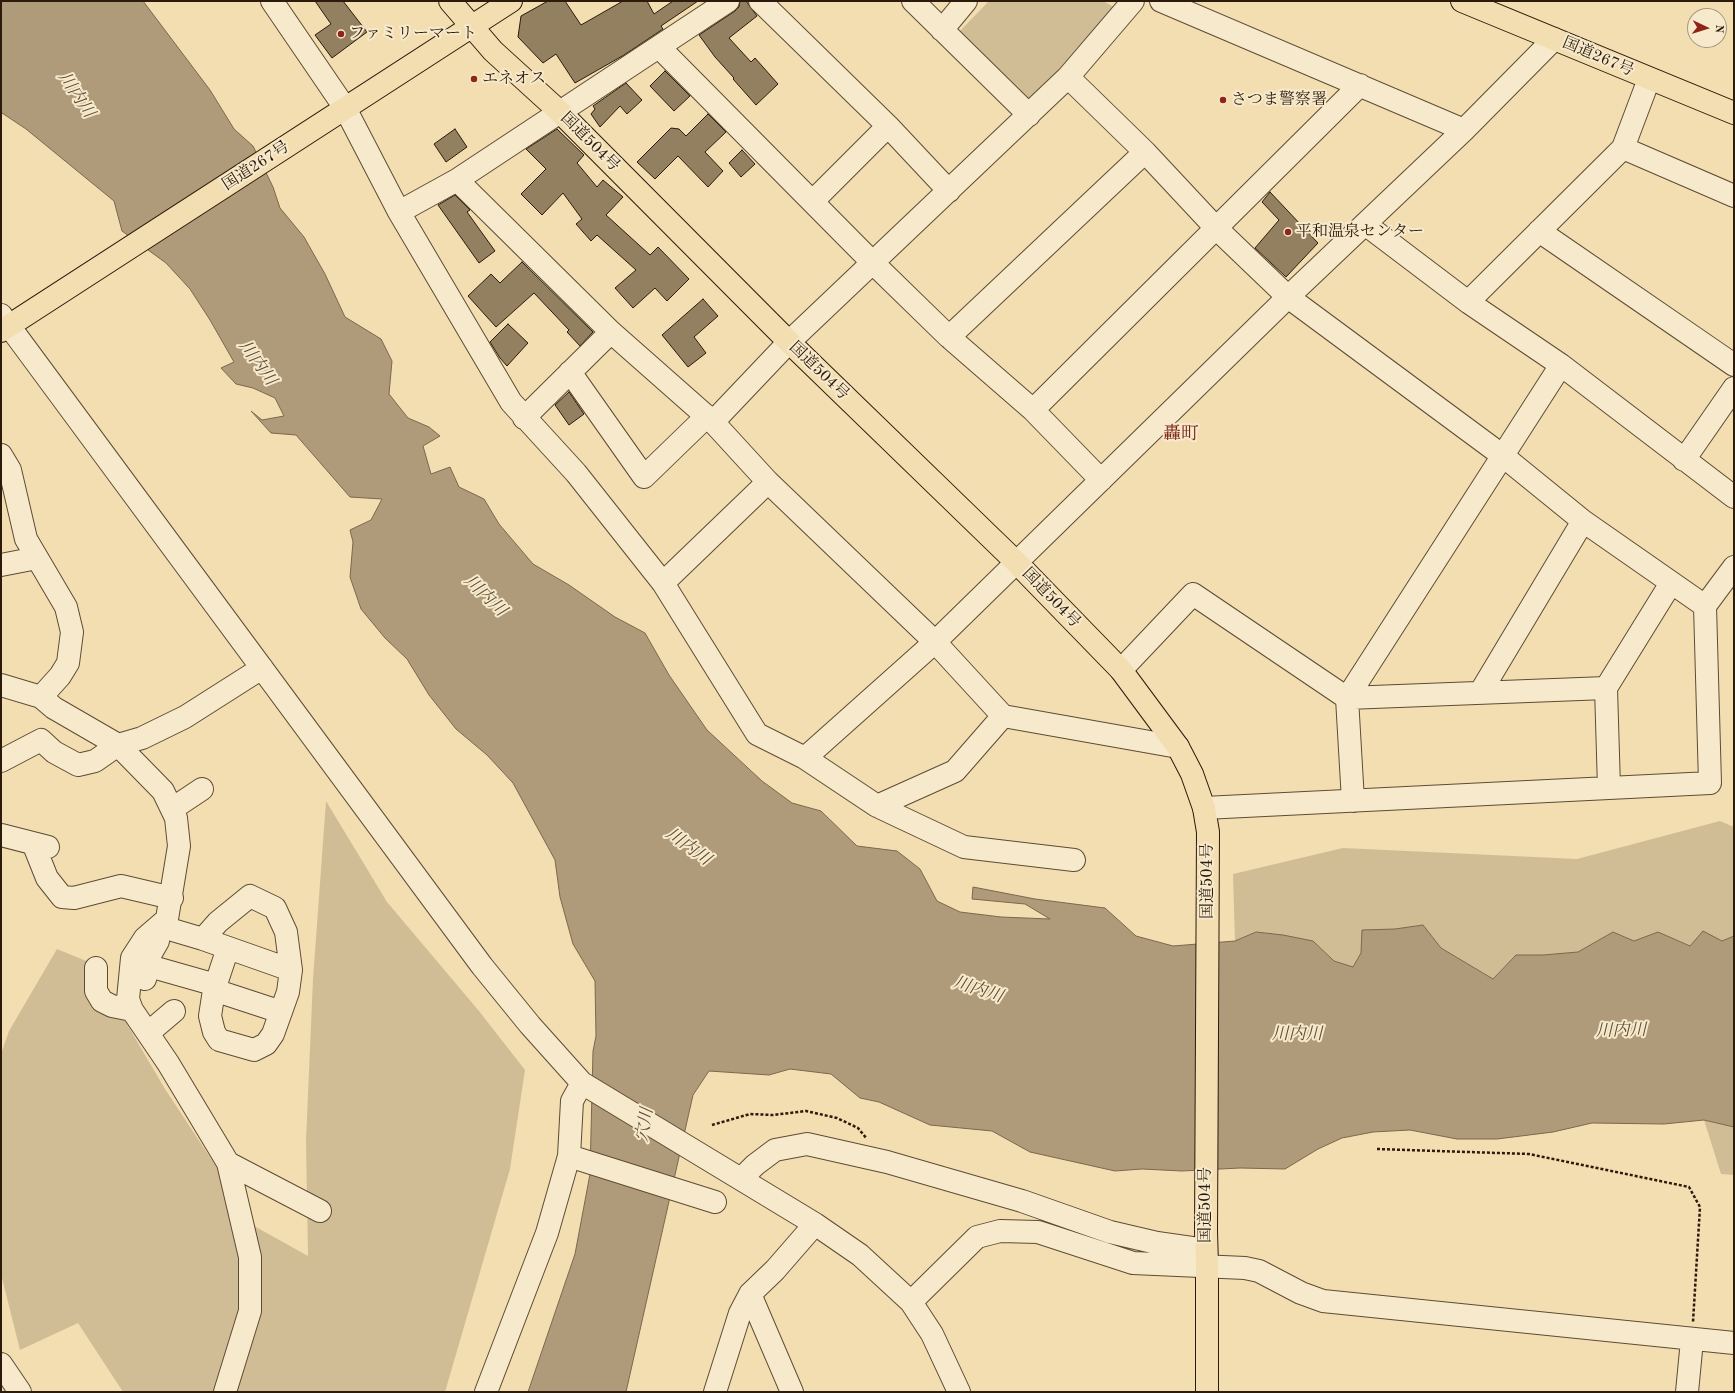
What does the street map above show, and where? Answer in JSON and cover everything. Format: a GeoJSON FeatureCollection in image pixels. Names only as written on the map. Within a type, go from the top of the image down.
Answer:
{"type":"FeatureCollection","features":[{"type":"Feature","properties":{"kind":"highway","name":"国道504号"},"geometry":{"type":"LineString","coordinates":[[450,1],[493,51],[560,112],[789,342],[1016,562],[1121,670],[1178,747],[1192,774],[1204,808],[1208,832],[1209,874],[1206,1249],[1207,1392]]}},
{"type":"Feature","properties":{"kind":"highway","name":"国道267号"},"geometry":{"type":"LineString","coordinates":[[4,324],[37,307],[511,1]]}},
{"type":"Feature","properties":{"kind":"highway","name":"国道267号"},"geometry":{"type":"LineString","coordinates":[[1462,1],[1734,113]]}},
{"type":"Feature","properties":{"kind":"street"},"geometry":{"type":"LineString","coordinates":[[272,1],[511,402],[524,418],[576,473],[663,583],[757,734],[805,758],[877,806],[964,847],[1074,860]]}},
{"type":"Feature","properties":{"kind":"street"},"geometry":{"type":"LineString","coordinates":[[399,212],[457,180],[728,1]]}},
{"type":"Feature","properties":{"kind":"street"},"geometry":{"type":"LineString","coordinates":[[760,1],[888,126],[948,191]]}},
{"type":"Feature","properties":{"kind":"street"},"geometry":{"type":"LineString","coordinates":[[912,1],[1029,115]]}},
{"type":"Feature","properties":{"kind":"street"},"geometry":{"type":"LineString","coordinates":[[942,30],[966,1]]}},
{"type":"Feature","properties":{"kind":"street"},"geometry":{"type":"LineString","coordinates":[[570,372],[644,477],[710,419],[789,342],[1029,115],[1068,77],[1133,1]]}},
{"type":"Feature","properties":{"kind":"street"},"geometry":{"type":"LineString","coordinates":[[1161,1],[1464,130]]}},
{"type":"Feature","properties":{"kind":"street"},"geometry":{"type":"LineString","coordinates":[[805,758],[935,642],[1288,297],[1464,130],[1554,39]]}},
{"type":"Feature","properties":{"kind":"street"},"geometry":{"type":"LineString","coordinates":[[659,47],[873,263],[949,337],[1033,410],[1101,480]]}},
{"type":"Feature","properties":{"kind":"street"},"geometry":{"type":"LineString","coordinates":[[1068,77],[1145,152],[1216,228],[1288,297],[1503,456],[1583,521],[1705,606]]}},
{"type":"Feature","properties":{"kind":"street"},"geometry":{"type":"LineString","coordinates":[[1468,302],[1622,148],[1649,79]]}},
{"type":"Feature","properties":{"kind":"street"},"geometry":{"type":"LineString","coordinates":[[1033,410],[1360,85]]}},
{"type":"Feature","properties":{"kind":"street"},"geometry":{"type":"LineString","coordinates":[[813,201],[888,126]]}},
{"type":"Feature","properties":{"kind":"street"},"geometry":{"type":"LineString","coordinates":[[1622,148],[1734,196]]}},
{"type":"Feature","properties":{"kind":"street"},"geometry":{"type":"LineString","coordinates":[[949,337],[1145,152]]}},
{"type":"Feature","properties":{"kind":"street"},"geometry":{"type":"LineString","coordinates":[[457,180],[611,332],[710,419],[768,482],[935,642],[1003,716],[1178,747]]}},
{"type":"Feature","properties":{"kind":"street"},"geometry":{"type":"LineString","coordinates":[[1364,224],[1468,302],[1561,365],[1734,497]]}},
{"type":"Feature","properties":{"kind":"street"},"geometry":{"type":"LineString","coordinates":[[1539,231],[1734,365]]}},
{"type":"Feature","properties":{"kind":"street"},"geometry":{"type":"LineString","coordinates":[[4,324],[262,668],[482,966],[530,1025],[582,1083],[815,1224],[860,1255],[910,1302],[932,1334],[959,1392]]}},
{"type":"Feature","properties":{"kind":"street"},"geometry":{"type":"LineString","coordinates":[[524,418],[611,332]]}},
{"type":"Feature","properties":{"kind":"street"},"geometry":{"type":"LineString","coordinates":[[1352,801],[1347,698],[1561,365]]}},
{"type":"Feature","properties":{"kind":"street"},"geometry":{"type":"LineString","coordinates":[[1684,460],[1734,388]]}},
{"type":"Feature","properties":{"kind":"street"},"geometry":{"type":"LineString","coordinates":[[1,455],[10,470],[26,539],[66,607],[72,632],[68,663],[48,702],[41,740]]}},
{"type":"Feature","properties":{"kind":"street"},"geometry":{"type":"LineString","coordinates":[[663,583],[768,482]]}},
{"type":"Feature","properties":{"kind":"street"},"geometry":{"type":"LineString","coordinates":[[1480,693],[1583,521]]}},
{"type":"Feature","properties":{"kind":"street"},"geometry":{"type":"LineString","coordinates":[[1,566],[37,558]]}},
{"type":"Feature","properties":{"kind":"street"},"geometry":{"type":"LineString","coordinates":[[1204,808],[1710,783],[1705,606],[1734,567]]}},
{"type":"Feature","properties":{"kind":"street"},"geometry":{"type":"LineString","coordinates":[[1609,788],[1606,688],[1671,583]]}},
{"type":"Feature","properties":{"kind":"street"},"geometry":{"type":"LineString","coordinates":[[1121,670],[1193,594],[1347,698],[1606,688]]}},
{"type":"Feature","properties":{"kind":"street"},"geometry":{"type":"LineString","coordinates":[[41,740],[54,752],[78,765],[95,761],[118,745],[142,738],[185,717],[262,668]]}},
{"type":"Feature","properties":{"kind":"street"},"geometry":{"type":"LineString","coordinates":[[1,684],[48,702],[118,745],[163,791],[176,818],[178,846],[172,898],[167,919],[145,938],[132,958],[128,999],[137,1003]]}},
{"type":"Feature","properties":{"kind":"street"},"geometry":{"type":"LineString","coordinates":[[877,806],[955,771],[1003,716]]}},
{"type":"Feature","properties":{"kind":"street"},"geometry":{"type":"LineString","coordinates":[[1,761],[41,740]]}},
{"type":"Feature","properties":{"kind":"street"},"geometry":{"type":"LineString","coordinates":[[172,809],[202,789]]}},
{"type":"Feature","properties":{"kind":"street"},"geometry":{"type":"LineString","coordinates":[[1,835],[41,845],[47,878],[62,897],[74,898],[121,886],[172,898]]}},
{"type":"Feature","properties":{"kind":"street"},"geometry":{"type":"LineString","coordinates":[[203,939],[218,922],[250,896],[275,908],[286,932],[291,970],[288,992],[274,1034],[266,1044],[254,1050],[219,1040],[214,1032],[210,1016],[215,988],[228,948]]}},
{"type":"Feature","properties":{"kind":"street"},"geometry":{"type":"LineString","coordinates":[[159,926],[203,939],[291,970]]}},
{"type":"Feature","properties":{"kind":"street"},"geometry":{"type":"LineString","coordinates":[[159,926],[158,941],[150,956],[149,966],[137,1003],[148,1033],[168,1063],[228,1163],[250,1257],[250,1311],[225,1392]]}},
{"type":"Feature","properties":{"kind":"street"},"geometry":{"type":"LineString","coordinates":[[149,966],[281,1012]]}},
{"type":"Feature","properties":{"kind":"street"},"geometry":{"type":"LineString","coordinates":[[96,968],[96,991],[102,1001],[112,1006],[137,1003]]}},
{"type":"Feature","properties":{"kind":"street"},"geometry":{"type":"LineString","coordinates":[[148,1033],[174,1011]]}},
{"type":"Feature","properties":{"kind":"street"},"geometry":{"type":"LineString","coordinates":[[486,1392],[575,1157],[572,1101],[582,1083]]}},
{"type":"Feature","properties":{"kind":"street"},"geometry":{"type":"LineString","coordinates":[[741,1179],[754,1164],[775,1150],[807,1144],[887,1162],[1022,1201],[1110,1232],[1157,1243],[1206,1249],[1245,1268],[1259,1271],[1301,1293],[1323,1301],[1692,1340],[1734,1343]]}},
{"type":"Feature","properties":{"kind":"street"},"geometry":{"type":"LineString","coordinates":[[575,1157],[715,1202]]}},
{"type":"Feature","properties":{"kind":"street"},"geometry":{"type":"LineString","coordinates":[[228,1163],[320,1211]]}},
{"type":"Feature","properties":{"kind":"street"},"geometry":{"type":"LineString","coordinates":[[715,1392],[740,1313],[750,1294],[775,1270],[815,1224]]}},
{"type":"Feature","properties":{"kind":"street"},"geometry":{"type":"LineString","coordinates":[[910,1302],[977,1237],[1000,1231],[1038,1232],[1133,1263],[1206,1249]]}},
{"type":"Feature","properties":{"kind":"street"},"geometry":{"type":"LineString","coordinates":[[750,1294],[792,1392]]}},
{"type":"Feature","properties":{"kind":"street"},"geometry":{"type":"LineString","coordinates":[[1687,1392],[1692,1340]]}},
{"type":"Feature","properties":{"kind":"street"},"geometry":{"type":"LineString","coordinates":[[1,1364],[12,1389]]}},
{"type":"Feature","properties":{"kind":"path"},"geometry":{"type":"LineString","coordinates":[[712,1125],[750,1114],[773,1115],[806,1112],[837,1118],[858,1128],[868,1139]]}},
{"type":"Feature","properties":{"kind":"path"},"geometry":{"type":"LineString","coordinates":[[1377,1149],[1529,1154],[1689,1187],[1700,1207],[1692,1340]]}},
{"type":"Feature","properties":{"kind":"shaded area"},"geometry":{"type":"Polygon","coordinates":[[[989,1],[1103,1],[1114,7],[1061,75],[1028,104],[957,34],[989,1]]]}},
{"type":"Feature","properties":{"kind":"shaded area"},"geometry":{"type":"Polygon","coordinates":[[[326,801],[387,902],[479,1011],[525,1070],[510,1169],[445,1392],[123,1392],[78,1323],[20,1350],[1,1274],[1,1054],[9,1031],[57,949],[91,963],[165,1089],[256,1227],[308,1256],[306,1141],[313,979],[326,801]]]}},
{"type":"Feature","properties":{"kind":"shaded area"},"geometry":{"type":"Polygon","coordinates":[[[1720,821],[1734,827],[1734,936],[1722,941],[1690,946],[1658,932],[1634,941],[1613,932],[1578,952],[1543,955],[1516,955],[1493,979],[1441,948],[1423,925],[1395,929],[1361,953],[1353,967],[1334,961],[1313,941],[1256,932],[1235,941],[1233,874],[1343,848],[1577,859],[1720,821]]]}},
{"type":"Feature","properties":{"kind":"shaded area"},"geometry":{"type":"Polygon","coordinates":[[[1704,1120],[1734,1127],[1734,1175],[1721,1174],[1704,1120]]]}},
{"type":"Feature","properties":{"kind":"water"},"geometry":{"type":"Polygon","coordinates":[[[1,1],[143,1],[210,90],[234,129],[253,146],[273,187],[280,208],[304,237],[325,274],[345,317],[381,339],[392,361],[389,394],[408,418],[429,427],[440,436],[423,446],[431,474],[450,467],[459,487],[484,499],[499,524],[533,564],[569,585],[615,617],[645,633],[669,675],[707,730],[762,781],[792,803],[821,811],[857,846],[897,851],[920,869],[937,901],[960,912],[1001,917],[1050,919],[1025,904],[972,899],[973,887],[1035,899],[1105,908],[1136,936],[1173,946],[1235,941],[1256,932],[1283,935],[1313,941],[1334,961],[1353,967],[1361,953],[1362,930],[1395,929],[1423,925],[1441,948],[1493,979],[1516,955],[1543,955],[1578,952],[1613,932],[1634,941],[1658,932],[1690,946],[1703,931],[1722,941],[1734,936],[1734,1127],[1704,1120],[1664,1124],[1592,1123],[1553,1132],[1497,1139],[1457,1139],[1410,1130],[1373,1132],[1342,1138],[1318,1149],[1285,1169],[1240,1168],[1182,1171],[1142,1169],[1115,1171],[1030,1152],[992,1131],[930,1125],[879,1102],[860,1098],[831,1074],[790,1069],[769,1075],[709,1071],[693,1095],[626,1392],[528,1392],[575,1254],[590,1174],[593,1051],[596,1036],[595,981],[573,944],[560,897],[555,860],[513,783],[487,755],[456,729],[429,695],[407,659],[385,638],[361,609],[350,577],[353,542],[350,530],[371,520],[382,499],[350,497],[296,435],[271,433],[251,411],[262,420],[284,416],[275,398],[253,388],[236,384],[221,368],[234,362],[190,289],[166,263],[122,231],[114,201],[26,129],[2,113],[1,117],[1,1]]]}},
{"type":"Feature","properties":{"kind":"building","name":"ファミリーマート"},"geometry":{"type":"Polygon","coordinates":[[[315,1],[343,1],[367,32],[332,58],[315,35],[331,24],[315,1]]]}},
{"type":"Feature","properties":{"kind":"building"},"geometry":{"type":"Polygon","coordinates":[[[548,1],[565,1],[581,25],[623,1],[647,1],[654,14],[673,1],[698,1],[661,26],[663,29],[624,55],[575,83],[556,54],[543,63],[518,37],[521,16],[548,1]]]}},
{"type":"Feature","properties":{"kind":"building"},"geometry":{"type":"Polygon","coordinates":[[[740,1],[746,1],[757,16],[729,38],[751,62],[755,58],[778,84],[756,105],[715,57],[699,35],[735,11],[739,7],[740,1]]]}},
{"type":"Feature","properties":{"kind":"building"},"geometry":{"type":"Polygon","coordinates":[[[665,71],[690,96],[674,111],[650,86],[665,71]]]}},
{"type":"Feature","properties":{"kind":"building"},"geometry":{"type":"Polygon","coordinates":[[[626,83],[642,100],[627,114],[620,106],[600,127],[591,114],[595,109],[593,106],[626,83]]]}},
{"type":"Feature","properties":{"kind":"building"},"geometry":{"type":"Polygon","coordinates":[[[708,114],[726,132],[705,152],[723,171],[708,187],[678,156],[655,179],[637,162],[671,128],[679,129],[686,136],[708,114]]]}},
{"type":"Feature","properties":{"kind":"building"},"geometry":{"type":"Polygon","coordinates":[[[455,129],[467,147],[446,162],[434,144],[455,129]]]}},
{"type":"Feature","properties":{"kind":"building"},"geometry":{"type":"Polygon","coordinates":[[[557,129],[584,155],[577,163],[597,187],[603,180],[623,197],[606,215],[650,255],[658,247],[689,279],[667,301],[655,288],[633,308],[615,288],[636,270],[597,235],[591,241],[576,224],[582,219],[563,193],[542,215],[521,194],[546,169],[526,149],[557,129]]]}},
{"type":"Feature","properties":{"kind":"building"},"geometry":{"type":"Polygon","coordinates":[[[742,150],[755,164],[741,177],[729,163],[742,150]]]}},
{"type":"Feature","properties":{"kind":"building","name":"平和温泉センター"},"geometry":{"type":"Polygon","coordinates":[[[1270,192],[1318,243],[1286,277],[1255,248],[1279,220],[1262,202],[1270,192]]]}},
{"type":"Feature","properties":{"kind":"building"},"geometry":{"type":"Polygon","coordinates":[[[455,195],[470,210],[467,212],[495,251],[479,263],[438,205],[455,195]]]}},
{"type":"Feature","properties":{"kind":"building"},"geometry":{"type":"Polygon","coordinates":[[[522,262],[593,332],[580,346],[567,332],[569,330],[534,293],[496,327],[468,296],[491,274],[500,283],[522,262]]]}},
{"type":"Feature","properties":{"kind":"building"},"geometry":{"type":"Polygon","coordinates":[[[703,299],[718,316],[694,337],[706,353],[688,367],[662,335],[703,299]]]}},
{"type":"Feature","properties":{"kind":"building"},"geometry":{"type":"Polygon","coordinates":[[[508,324],[528,343],[507,366],[490,342],[508,324]]]}},
{"type":"Feature","properties":{"kind":"building"},"geometry":{"type":"Polygon","coordinates":[[[569,392],[584,414],[569,425],[555,405],[569,392]]]}},
{"type":"Feature","properties":{"kind":"place","name":"ファミリーマート"},"geometry":{"type":"Point","coordinates":[341,34]}},
{"type":"Feature","properties":{"kind":"place","name":"エネオス"},"geometry":{"type":"Point","coordinates":[474,79]}},
{"type":"Feature","properties":{"kind":"place","name":"さつま警察署"},"geometry":{"type":"Point","coordinates":[1223,100]}},
{"type":"Feature","properties":{"kind":"place","name":"平和温泉センター"},"geometry":{"type":"Point","coordinates":[1288,232]}},
{"type":"Feature","properties":{"kind":"district","name":"轟町"},"geometry":{"type":"Point","coordinates":[1181,434]}},
{"type":"Feature","properties":{"kind":"water label","name":"川内川"},"geometry":{"type":"Point","coordinates":[76,95]}},
{"type":"Feature","properties":{"kind":"water label","name":"川内川"},"geometry":{"type":"Point","coordinates":[257,363]}},
{"type":"Feature","properties":{"kind":"water label","name":"川内川"},"geometry":{"type":"Point","coordinates":[485,596]}},
{"type":"Feature","properties":{"kind":"water label","name":"川内川"},"geometry":{"type":"Point","coordinates":[688,847]}},
{"type":"Feature","properties":{"kind":"water label","name":"川内川"},"geometry":{"type":"Point","coordinates":[978,990]}},
{"type":"Feature","properties":{"kind":"water label","name":"川内川"},"geometry":{"type":"Point","coordinates":[1621,1031]}},
{"type":"Feature","properties":{"kind":"water label","name":"川内川"},"geometry":{"type":"Point","coordinates":[1297,1035]}},
{"type":"Feature","properties":{"kind":"water label","name":"穴川"},"geometry":{"type":"Point","coordinates":[645,1125]}}]}
